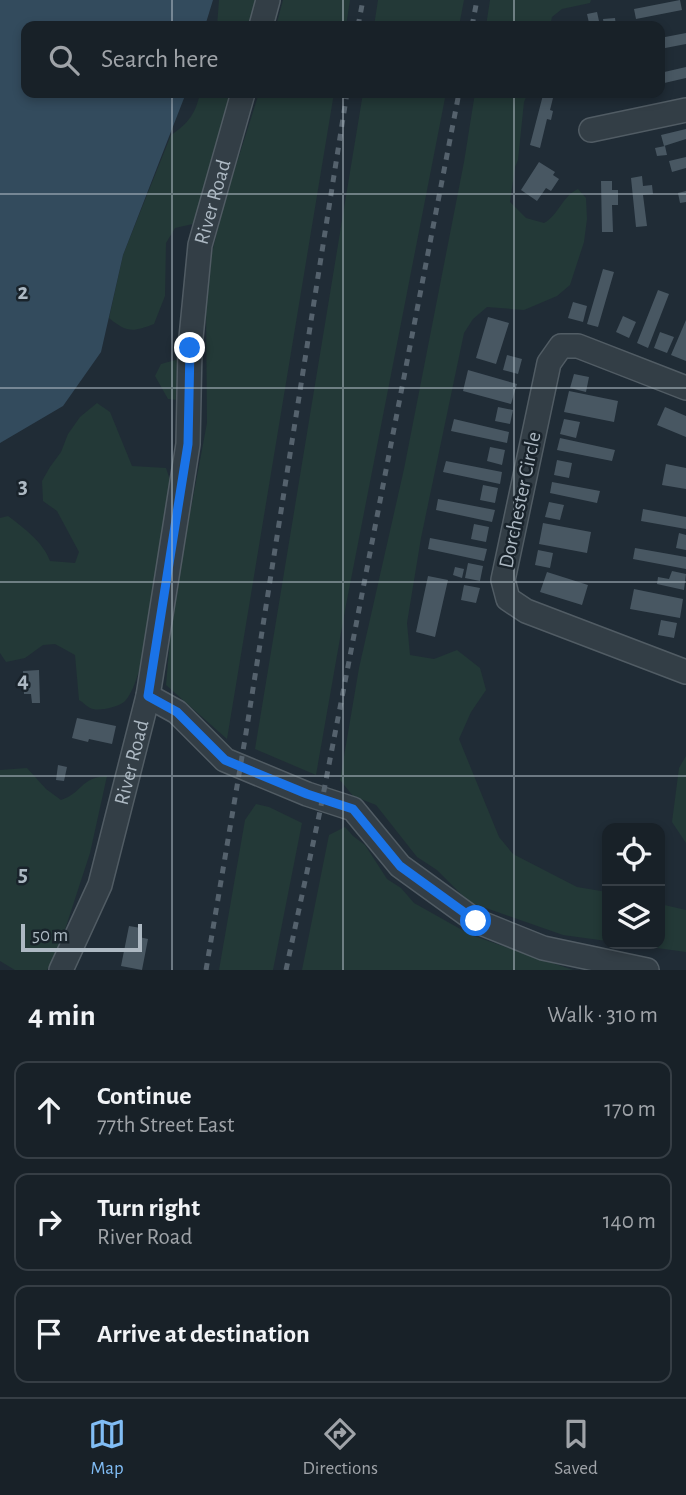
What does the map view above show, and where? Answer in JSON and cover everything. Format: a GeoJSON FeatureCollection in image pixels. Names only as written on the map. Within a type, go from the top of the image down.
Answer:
{"type":"FeatureCollection","features":[{"type":"Feature","properties":{"kind":"street"},"geometry":{"type":"LineString","coordinates":[[262,21],[268,0]]}},
{"type":"Feature","properties":{"kind":"street","name":"River Road"},"geometry":{"type":"LineString","coordinates":[[61,970],[100,885],[148,696],[188,444],[190,348],[200,244],[242,98]]}},
{"type":"Feature","properties":{"kind":"street"},"geometry":{"type":"LineString","coordinates":[[591,130],[686,110]]}},
{"type":"Feature","properties":{"kind":"street","name":"Dorchester Circle"},"geometry":{"type":"LineString","coordinates":[[686,388],[578,346],[561,346],[549,363],[503,580],[508,599],[526,611],[686,671]]}},
{"type":"Feature","properties":{"kind":"street"},"geometry":{"type":"LineString","coordinates":[[148,696],[177,712],[225,760],[307,794],[353,809],[400,866],[476,921],[543,948],[647,970]]}},
{"type":"Feature","properties":{"kind":"green space"},"geometry":{"type":"Polygon","coordinates":[[[219,0],[259,0],[253,21],[217,21],[219,0]]]}},
{"type":"Feature","properties":{"kind":"green space"},"geometry":{"type":"Polygon","coordinates":[[[283,0],[350,0],[347,21],[277,21],[283,0]]]}},
{"type":"Feature","properties":{"kind":"green space"},"geometry":{"type":"Polygon","coordinates":[[[378,0],[464,0],[460,21],[375,21],[378,0]]]}},
{"type":"Feature","properties":{"kind":"green space"},"geometry":{"type":"Polygon","coordinates":[[[490,0],[591,0],[590,3],[562,9],[551,21],[487,21],[490,0]]]}},
{"type":"Feature","properties":{"kind":"green space"},"geometry":{"type":"Polygon","coordinates":[[[198,98],[232,98],[197,223],[175,228],[166,243],[165,296],[154,324],[141,329],[126,329],[109,318],[123,255],[171,135],[182,127],[198,98]]]}},
{"type":"Feature","properties":{"kind":"green space"},"geometry":{"type":"Polygon","coordinates":[[[257,98],[333,98],[227,739],[166,685],[173,604],[207,423],[206,303],[212,253],[224,203],[257,98]]]}},
{"type":"Feature","properties":{"kind":"green space"},"geometry":{"type":"Polygon","coordinates":[[[362,98],[445,98],[345,610],[316,775],[255,749],[362,98]]]}},
{"type":"Feature","properties":{"kind":"green space"},"geometry":{"type":"Polygon","coordinates":[[[474,98],[526,98],[510,202],[526,218],[544,223],[568,196],[578,189],[586,198],[584,242],[570,285],[557,296],[524,310],[487,307],[473,319],[464,333],[421,538],[407,623],[410,655],[434,659],[457,650],[480,668],[486,690],[471,712],[459,739],[499,837],[513,854],[577,887],[602,891],[602,940],[563,935],[469,902],[437,870],[417,857],[376,805],[353,796],[340,780],[359,668],[404,469],[474,98]]]}},
{"type":"Feature","properties":{"kind":"green space"},"geometry":{"type":"Polygon","coordinates":[[[179,359],[179,400],[168,399],[155,376],[161,364],[179,359]]]}},
{"type":"Feature","properties":{"kind":"green space"},"geometry":{"type":"Polygon","coordinates":[[[97,403],[110,412],[132,466],[166,468],[170,480],[160,562],[141,664],[133,688],[124,702],[109,708],[96,709],[79,700],[75,655],[55,644],[43,645],[25,658],[6,662],[0,653],[0,518],[8,516],[26,531],[43,548],[50,561],[75,563],[79,552],[57,511],[43,501],[42,481],[61,452],[68,434],[80,417],[97,403]]]}},
{"type":"Feature","properties":{"kind":"green space"},"geometry":{"type":"Polygon","coordinates":[[[686,756],[686,843],[672,822],[679,768],[686,756]]]}},
{"type":"Feature","properties":{"kind":"green space"},"geometry":{"type":"Polygon","coordinates":[[[27,768],[46,789],[61,800],[74,794],[91,780],[107,776],[90,853],[57,954],[47,970],[15,970],[0,961],[0,770],[27,768]]]}},
{"type":"Feature","properties":{"kind":"green space"},"geometry":{"type":"Polygon","coordinates":[[[256,804],[269,807],[302,823],[273,970],[219,970],[245,820],[256,804]]]}},
{"type":"Feature","properties":{"kind":"green space"},"geometry":{"type":"Polygon","coordinates":[[[345,827],[365,845],[387,879],[401,888],[414,903],[471,935],[573,970],[302,970],[329,835],[345,827]]]}},
{"type":"Feature","properties":{"kind":"green space"},"geometry":{"type":"Polygon","coordinates":[[[665,905],[686,910],[686,952],[664,949],[665,905]]]}},
{"type":"Feature","properties":{"kind":"water"},"geometry":{"type":"Polygon","coordinates":[[[0,0],[213,0],[207,21],[21,21],[21,98],[184,98],[123,255],[101,352],[63,406],[0,443],[0,0]]]}},
{"type":"Feature","properties":{"kind":"building"},"geometry":{"type":"Polygon","coordinates":[[[680,0],[682,10],[636,19],[634,9],[680,0]]]}},
{"type":"Feature","properties":{"kind":"building"},"geometry":{"type":"Polygon","coordinates":[[[597,12],[599,21],[589,21],[587,14],[597,12]]]}},
{"type":"Feature","properties":{"kind":"building"},"geometry":{"type":"Polygon","coordinates":[[[686,33],[686,44],[665,48],[665,37],[686,33]]]}},
{"type":"Feature","properties":{"kind":"building"},"geometry":{"type":"Polygon","coordinates":[[[686,67],[686,78],[665,83],[665,72],[686,67]]]}},
{"type":"Feature","properties":{"kind":"building"},"geometry":{"type":"Polygon","coordinates":[[[542,98],[553,98],[551,120],[547,119],[540,148],[530,145],[542,98]]]}},
{"type":"Feature","properties":{"kind":"building"},"geometry":{"type":"Polygon","coordinates":[[[686,129],[686,139],[664,146],[661,135],[686,129]]]}},
{"type":"Feature","properties":{"kind":"building"},"geometry":{"type":"Polygon","coordinates":[[[665,146],[667,155],[657,156],[655,148],[665,146]]]}},
{"type":"Feature","properties":{"kind":"building"},"geometry":{"type":"Polygon","coordinates":[[[686,157],[686,168],[672,172],[669,161],[686,157]]]}},
{"type":"Feature","properties":{"kind":"building"},"geometry":{"type":"Polygon","coordinates":[[[539,162],[555,172],[553,175],[559,179],[551,191],[546,188],[537,201],[521,190],[539,162]]]}},
{"type":"Feature","properties":{"kind":"building"},"geometry":{"type":"Polygon","coordinates":[[[642,176],[643,186],[652,185],[653,194],[643,195],[647,226],[636,227],[631,178],[642,176]]]}},
{"type":"Feature","properties":{"kind":"building"},"geometry":{"type":"Polygon","coordinates":[[[601,181],[612,181],[612,190],[618,190],[618,205],[612,205],[613,232],[602,232],[601,181]]]}},
{"type":"Feature","properties":{"kind":"building"},"geometry":{"type":"Polygon","coordinates":[[[686,191],[686,202],[680,203],[678,193],[686,191]]]}},
{"type":"Feature","properties":{"kind":"building"},"geometry":{"type":"Polygon","coordinates":[[[603,269],[614,272],[598,327],[587,324],[603,269]]]}},
{"type":"Feature","properties":{"kind":"building"},"geometry":{"type":"Polygon","coordinates":[[[658,290],[669,294],[648,348],[637,343],[658,290]]]}},
{"type":"Feature","properties":{"kind":"building"},"geometry":{"type":"Polygon","coordinates":[[[573,302],[587,306],[583,322],[568,318],[573,302]]]}},
{"type":"Feature","properties":{"kind":"building"},"geometry":{"type":"Polygon","coordinates":[[[623,316],[636,322],[629,338],[616,332],[623,316]]]}},
{"type":"Feature","properties":{"kind":"building"},"geometry":{"type":"Polygon","coordinates":[[[488,317],[509,323],[496,364],[476,358],[488,317]]]}},
{"type":"Feature","properties":{"kind":"building"},"geometry":{"type":"Polygon","coordinates":[[[686,320],[686,361],[671,355],[686,320]]]}},
{"type":"Feature","properties":{"kind":"building"},"geometry":{"type":"Polygon","coordinates":[[[660,332],[674,337],[667,353],[654,348],[660,332]]]}},
{"type":"Feature","properties":{"kind":"building"},"geometry":{"type":"Polygon","coordinates":[[[507,355],[522,359],[518,374],[503,370],[507,355]]]}},
{"type":"Feature","properties":{"kind":"building"},"geometry":{"type":"Polygon","coordinates":[[[468,370],[517,384],[511,404],[463,391],[468,370]]]}},
{"type":"Feature","properties":{"kind":"building"},"geometry":{"type":"Polygon","coordinates":[[[574,374],[589,377],[586,392],[570,388],[574,374]]]}},
{"type":"Feature","properties":{"kind":"building"},"geometry":{"type":"Polygon","coordinates":[[[569,391],[618,401],[614,422],[564,412],[569,391]]]}},
{"type":"Feature","properties":{"kind":"building"},"geometry":{"type":"Polygon","coordinates":[[[498,407],[513,410],[510,424],[495,421],[498,407]]]}},
{"type":"Feature","properties":{"kind":"building"},"geometry":{"type":"Polygon","coordinates":[[[665,407],[686,416],[686,437],[657,425],[665,407]]]}},
{"type":"Feature","properties":{"kind":"building"},"geometry":{"type":"Polygon","coordinates":[[[454,419],[509,432],[507,443],[451,431],[454,419]]]}},
{"type":"Feature","properties":{"kind":"building"},"geometry":{"type":"Polygon","coordinates":[[[564,419],[580,422],[576,438],[560,434],[564,419]]]}},
{"type":"Feature","properties":{"kind":"building"},"geometry":{"type":"Polygon","coordinates":[[[560,438],[615,450],[612,461],[557,450],[560,438]]]}},
{"type":"Feature","properties":{"kind":"building"},"geometry":{"type":"Polygon","coordinates":[[[490,447],[505,450],[502,465],[487,461],[490,447]]]}},
{"type":"Feature","properties":{"kind":"building"},"geometry":{"type":"Polygon","coordinates":[[[557,460],[572,463],[569,478],[554,475],[557,460]]]}},
{"type":"Feature","properties":{"kind":"building"},"geometry":{"type":"Polygon","coordinates":[[[446,461],[502,472],[500,484],[443,472],[446,461]]]}},
{"type":"Feature","properties":{"kind":"building"},"geometry":{"type":"Polygon","coordinates":[[[666,464],[686,468],[686,489],[662,485],[666,464]]]}},
{"type":"Feature","properties":{"kind":"building"},"geometry":{"type":"Polygon","coordinates":[[[552,482],[600,491],[597,503],[550,493],[552,482]]]}},
{"type":"Feature","properties":{"kind":"building"},"geometry":{"type":"Polygon","coordinates":[[[483,485],[498,488],[495,503],[480,500],[483,485]]]}},
{"type":"Feature","properties":{"kind":"building"},"geometry":{"type":"Polygon","coordinates":[[[438,499],[495,510],[492,522],[436,510],[438,499]]]}},
{"type":"Feature","properties":{"kind":"building"},"geometry":{"type":"Polygon","coordinates":[[[549,502],[564,505],[560,520],[545,517],[549,502]]]}},
{"type":"Feature","properties":{"kind":"building"},"geometry":{"type":"Polygon","coordinates":[[[643,509],[686,517],[686,529],[641,521],[643,509]]]}},
{"type":"Feature","properties":{"kind":"building"},"geometry":{"type":"Polygon","coordinates":[[[543,523],[591,532],[587,553],[539,544],[543,523]]]}},
{"type":"Feature","properties":{"kind":"building"},"geometry":{"type":"Polygon","coordinates":[[[474,524],[489,527],[486,542],[471,539],[474,524]]]}},
{"type":"Feature","properties":{"kind":"building"},"geometry":{"type":"Polygon","coordinates":[[[679,533],[686,535],[686,550],[676,548],[679,533]]]}},
{"type":"Feature","properties":{"kind":"building"},"geometry":{"type":"Polygon","coordinates":[[[430,538],[487,549],[484,561],[428,549],[430,538]]]}},
{"type":"Feature","properties":{"kind":"building"},"geometry":{"type":"Polygon","coordinates":[[[635,548],[686,557],[686,569],[633,559],[635,548]]]}},
{"type":"Feature","properties":{"kind":"building"},"geometry":{"type":"Polygon","coordinates":[[[538,550],[553,553],[550,568],[535,565],[538,550]]]}},
{"type":"Feature","properties":{"kind":"building"},"geometry":{"type":"Polygon","coordinates":[[[468,563],[483,566],[480,581],[465,578],[468,563]]]}},
{"type":"Feature","properties":{"kind":"building"},"geometry":{"type":"Polygon","coordinates":[[[455,567],[464,569],[462,578],[453,575],[455,567]]]}},
{"type":"Feature","properties":{"kind":"building"},"geometry":{"type":"Polygon","coordinates":[[[672,571],[686,574],[684,590],[657,584],[658,577],[669,579],[672,571]]]}},
{"type":"Feature","properties":{"kind":"building"},"geometry":{"type":"Polygon","coordinates":[[[547,572],[588,585],[582,605],[540,592],[547,572]]]}},
{"type":"Feature","properties":{"kind":"building"},"geometry":{"type":"Polygon","coordinates":[[[428,576],[448,580],[435,637],[416,632],[428,576]]]}},
{"type":"Feature","properties":{"kind":"building"},"geometry":{"type":"Polygon","coordinates":[[[464,585],[480,588],[476,603],[461,600],[464,585]]]}},
{"type":"Feature","properties":{"kind":"building"},"geometry":{"type":"Polygon","coordinates":[[[634,589],[683,599],[680,618],[630,609],[634,589]]]}},
{"type":"Feature","properties":{"kind":"building"},"geometry":{"type":"Polygon","coordinates":[[[661,620],[677,623],[674,638],[658,635],[661,620]]]}},
{"type":"Feature","properties":{"kind":"building"},"geometry":{"type":"Polygon","coordinates":[[[39,670],[40,703],[32,703],[31,694],[24,694],[23,671],[39,670]]]}},
{"type":"Feature","properties":{"kind":"building"},"geometry":{"type":"Polygon","coordinates":[[[77,718],[116,726],[112,744],[72,738],[77,718]]]}},
{"type":"Feature","properties":{"kind":"building"},"geometry":{"type":"Polygon","coordinates":[[[58,765],[67,767],[64,781],[56,780],[58,765]]]}},
{"type":"Feature","properties":{"kind":"building"},"geometry":{"type":"Polygon","coordinates":[[[129,926],[141,928],[139,937],[148,939],[142,970],[121,966],[129,926]]]}},
{"type":"Feature","properties":{"kind":"railway"},"geometry":{"type":"LineString","coordinates":[[359,21],[363,0]]}},
{"type":"Feature","properties":{"kind":"railway"},"geometry":{"type":"LineString","coordinates":[[473,21],[477,0]]}},
{"type":"Feature","properties":{"kind":"railway"},"geometry":{"type":"LineString","coordinates":[[206,970],[346,98]]}},
{"type":"Feature","properties":{"kind":"railway"},"geometry":{"type":"LineString","coordinates":[[286,970],[320,811],[458,98]]}},
{"type":"Feature","properties":{"kind":"route"},"geometry":{"type":"LineString","coordinates":[[190,348],[188,444],[148,696],[177,712],[225,760],[307,794],[353,809],[400,866],[476,921]]}}]}
